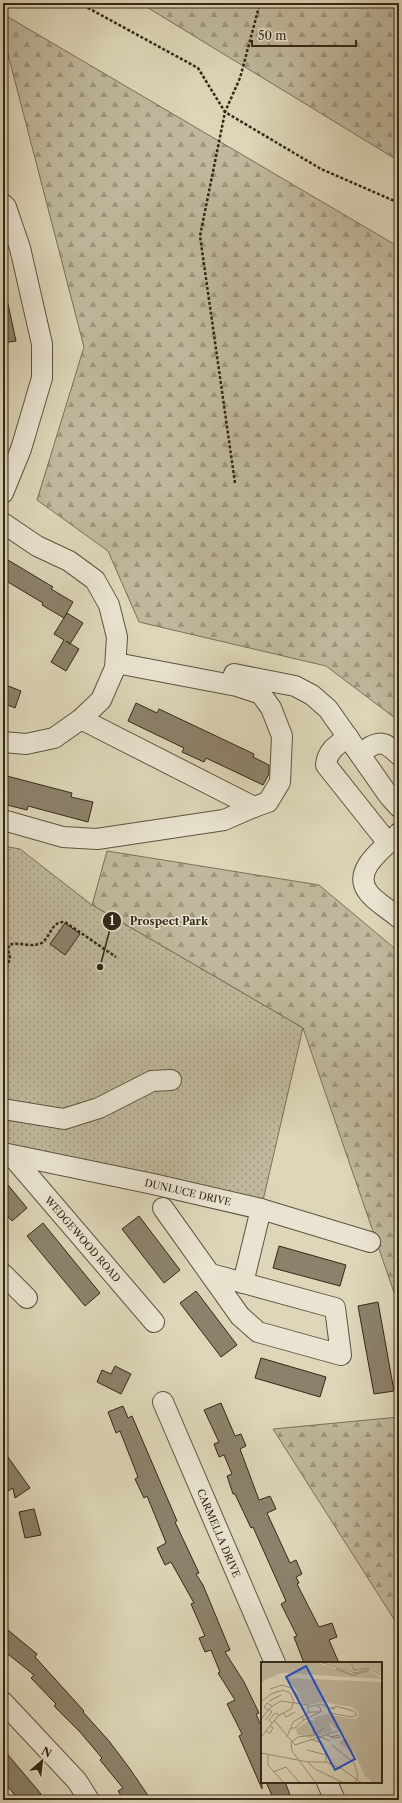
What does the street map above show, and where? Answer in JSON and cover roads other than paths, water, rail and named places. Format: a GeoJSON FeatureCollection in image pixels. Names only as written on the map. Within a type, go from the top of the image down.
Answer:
{"type":"FeatureCollection","features":[{"type":"Feature","properties":{"kind":"street"},"geometry":{"type":"LineString","coordinates":[[3,493],[21,449],[42,378],[42,344],[20,248],[4,206]]}},
{"type":"Feature","properties":{"kind":"street"},"geometry":{"type":"LineString","coordinates":[[3,523],[37,546],[69,561],[95,580],[109,605],[117,636],[115,668],[101,700],[81,719],[54,738],[26,744],[3,742]]}},
{"type":"Feature","properties":{"kind":"street"},"geometry":{"type":"LineString","coordinates":[[116,658],[295,686],[312,695],[328,709],[389,796],[399,806]]}},
{"type":"Feature","properties":{"kind":"street"},"geometry":{"type":"LineString","coordinates":[[3,820],[63,838],[97,839],[224,820],[268,802],[280,782],[282,736],[272,708],[261,694],[237,686],[116,658]]}},
{"type":"Feature","properties":{"kind":"street"},"geometry":{"type":"LineString","coordinates":[[81,719],[254,807]]}},
{"type":"Feature","properties":{"kind":"street"},"geometry":{"type":"LineString","coordinates":[[348,737],[326,757],[326,766],[394,838],[369,862],[364,870],[363,882],[368,893],[399,918]]}},
{"type":"Feature","properties":{"kind":"street"},"geometry":{"type":"LineString","coordinates":[[360,754],[373,744],[379,743],[386,744],[399,755]]}},
{"type":"Feature","properties":{"kind":"street"},"geometry":{"type":"LineString","coordinates":[[3,1109],[64,1119],[99,1108],[152,1081],[171,1080]]}},
{"type":"Feature","properties":{"kind":"street","name":"DUNLUCE DRIVE"},"geometry":{"type":"LineString","coordinates":[[7,1154],[153,1184],[261,1209],[370,1242]]}},
{"type":"Feature","properties":{"kind":"street","name":"WEDGEWOOD ROAD"},"geometry":{"type":"LineString","coordinates":[[7,1154],[154,1322]]}},
{"type":"Feature","properties":{"kind":"street"},"geometry":{"type":"LineString","coordinates":[[163,1208],[240,1316],[258,1332],[341,1355],[335,1308],[211,1274]]}},
{"type":"Feature","properties":{"kind":"street"},"geometry":{"type":"LineString","coordinates":[[243,1283],[261,1209]]}},
{"type":"Feature","properties":{"kind":"street"},"geometry":{"type":"LineString","coordinates":[[3,1274],[27,1298]]}},
{"type":"Feature","properties":{"kind":"street","name":"CARMELLA DRIVE"},"geometry":{"type":"LineString","coordinates":[[164,1402],[275,1662]]}},
{"type":"Feature","properties":{"kind":"street"},"geometry":{"type":"LineString","coordinates":[[3,1702],[77,1781],[89,1800]]}},
{"type":"Feature","properties":{"kind":"street"},"geometry":{"type":"LineString","coordinates":[[327,1783],[334,1800]]}},
{"type":"Feature","properties":{"kind":"place","name":"Prospect Park"},"geometry":{"type":"Point","coordinates":[100,967]}}]}
